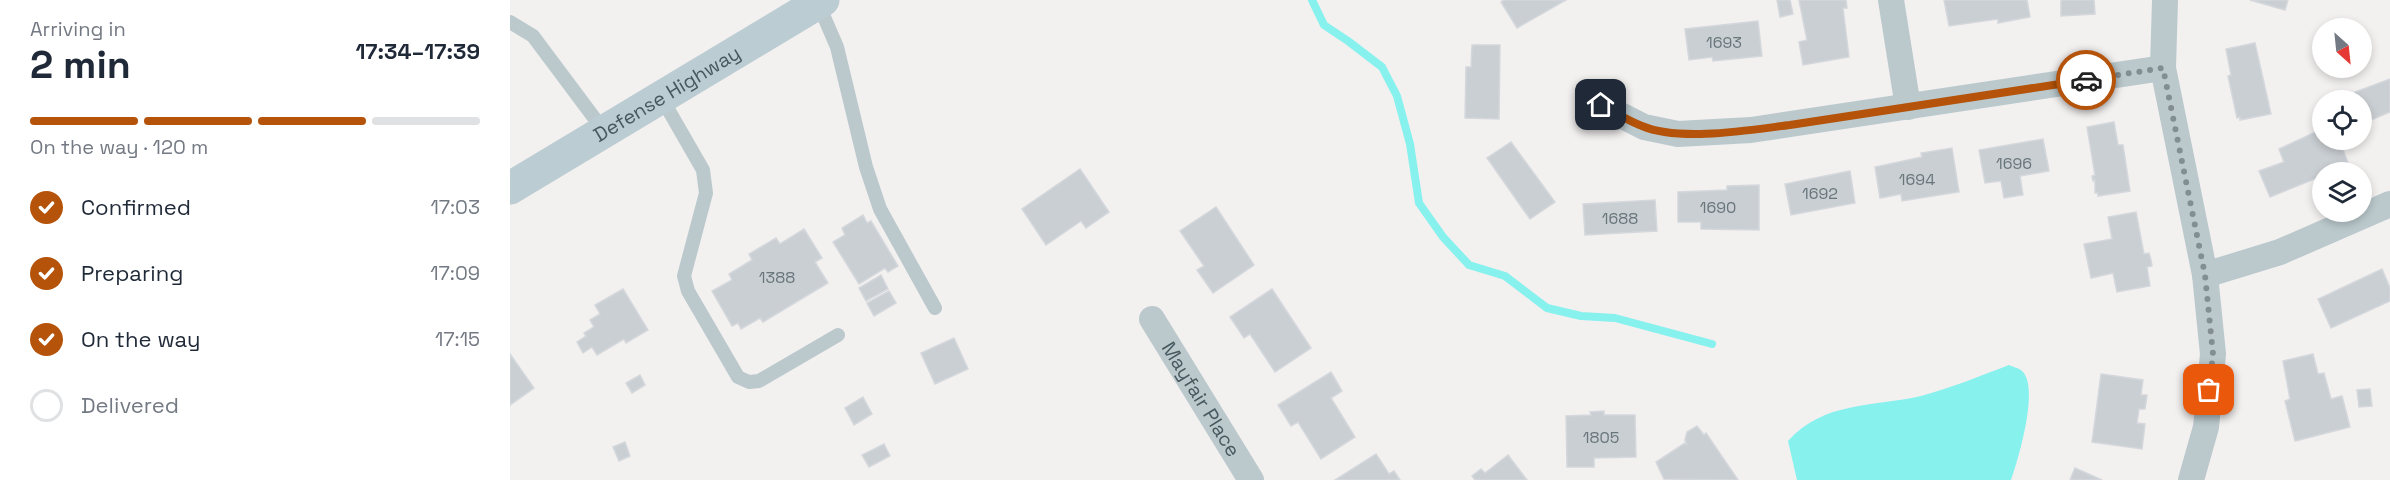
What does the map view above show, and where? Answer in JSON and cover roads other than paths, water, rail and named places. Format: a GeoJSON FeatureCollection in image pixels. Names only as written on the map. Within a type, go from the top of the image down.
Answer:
{"type":"FeatureCollection","features":[{"type":"Feature","properties":{"kind":"main road","name":"Defense Highway"},"geometry":{"type":"LineString","coordinates":[[510,188],[820,1]]}},
{"type":"Feature","properties":{"kind":"street"},"geometry":{"type":"LineString","coordinates":[[1891,0],[1908,107]]}},
{"type":"Feature","properties":{"kind":"street"},"geometry":{"type":"LineString","coordinates":[[2164,0],[2163,68],[2205,275],[2213,354],[2206,427],[2191,480]]}},
{"type":"Feature","properties":{"kind":"street"},"geometry":{"type":"LineString","coordinates":[[1601,105],[1644,127],[1678,134],[1751,130],[2163,68]]}},
{"type":"Feature","properties":{"kind":"street"},"geometry":{"type":"LineString","coordinates":[[2205,275],[2280,252],[2390,204]]}},
{"type":"Feature","properties":{"kind":"street","name":"Mayfair Place"},"geometry":{"type":"LineString","coordinates":[[1152,319],[1251,480]]}},
{"type":"Feature","properties":{"kind":"lane"},"geometry":{"type":"LineString","coordinates":[[820,1],[837,47],[866,167],[880,209],[935,308]]}},
{"type":"Feature","properties":{"kind":"lane"},"geometry":{"type":"LineString","coordinates":[[510,22],[533,36],[604,131]]}},
{"type":"Feature","properties":{"kind":"lane"},"geometry":{"type":"LineString","coordinates":[[661,97],[703,170],[705,181],[706,193],[684,276],[688,291],[738,377],[749,382],[759,381],[838,335]]}},
{"type":"Feature","properties":{"kind":"water"},"geometry":{"type":"Polygon","coordinates":[[[2009,365],[2022,371],[2027,379],[2029,392],[2026,424],[2011,480],[1797,480],[1788,441],[1802,428],[1817,419],[1850,408],[1921,396],[2009,365]]]}},
{"type":"Feature","properties":{"kind":"waterway"},"geometry":{"type":"LineString","coordinates":[[1312,0],[1324,25],[1382,67],[1397,96],[1410,144],[1419,203],[1443,237],[1469,265],[1505,276],[1547,308],[1581,316],[1615,318],[1712,344]]}}]}
